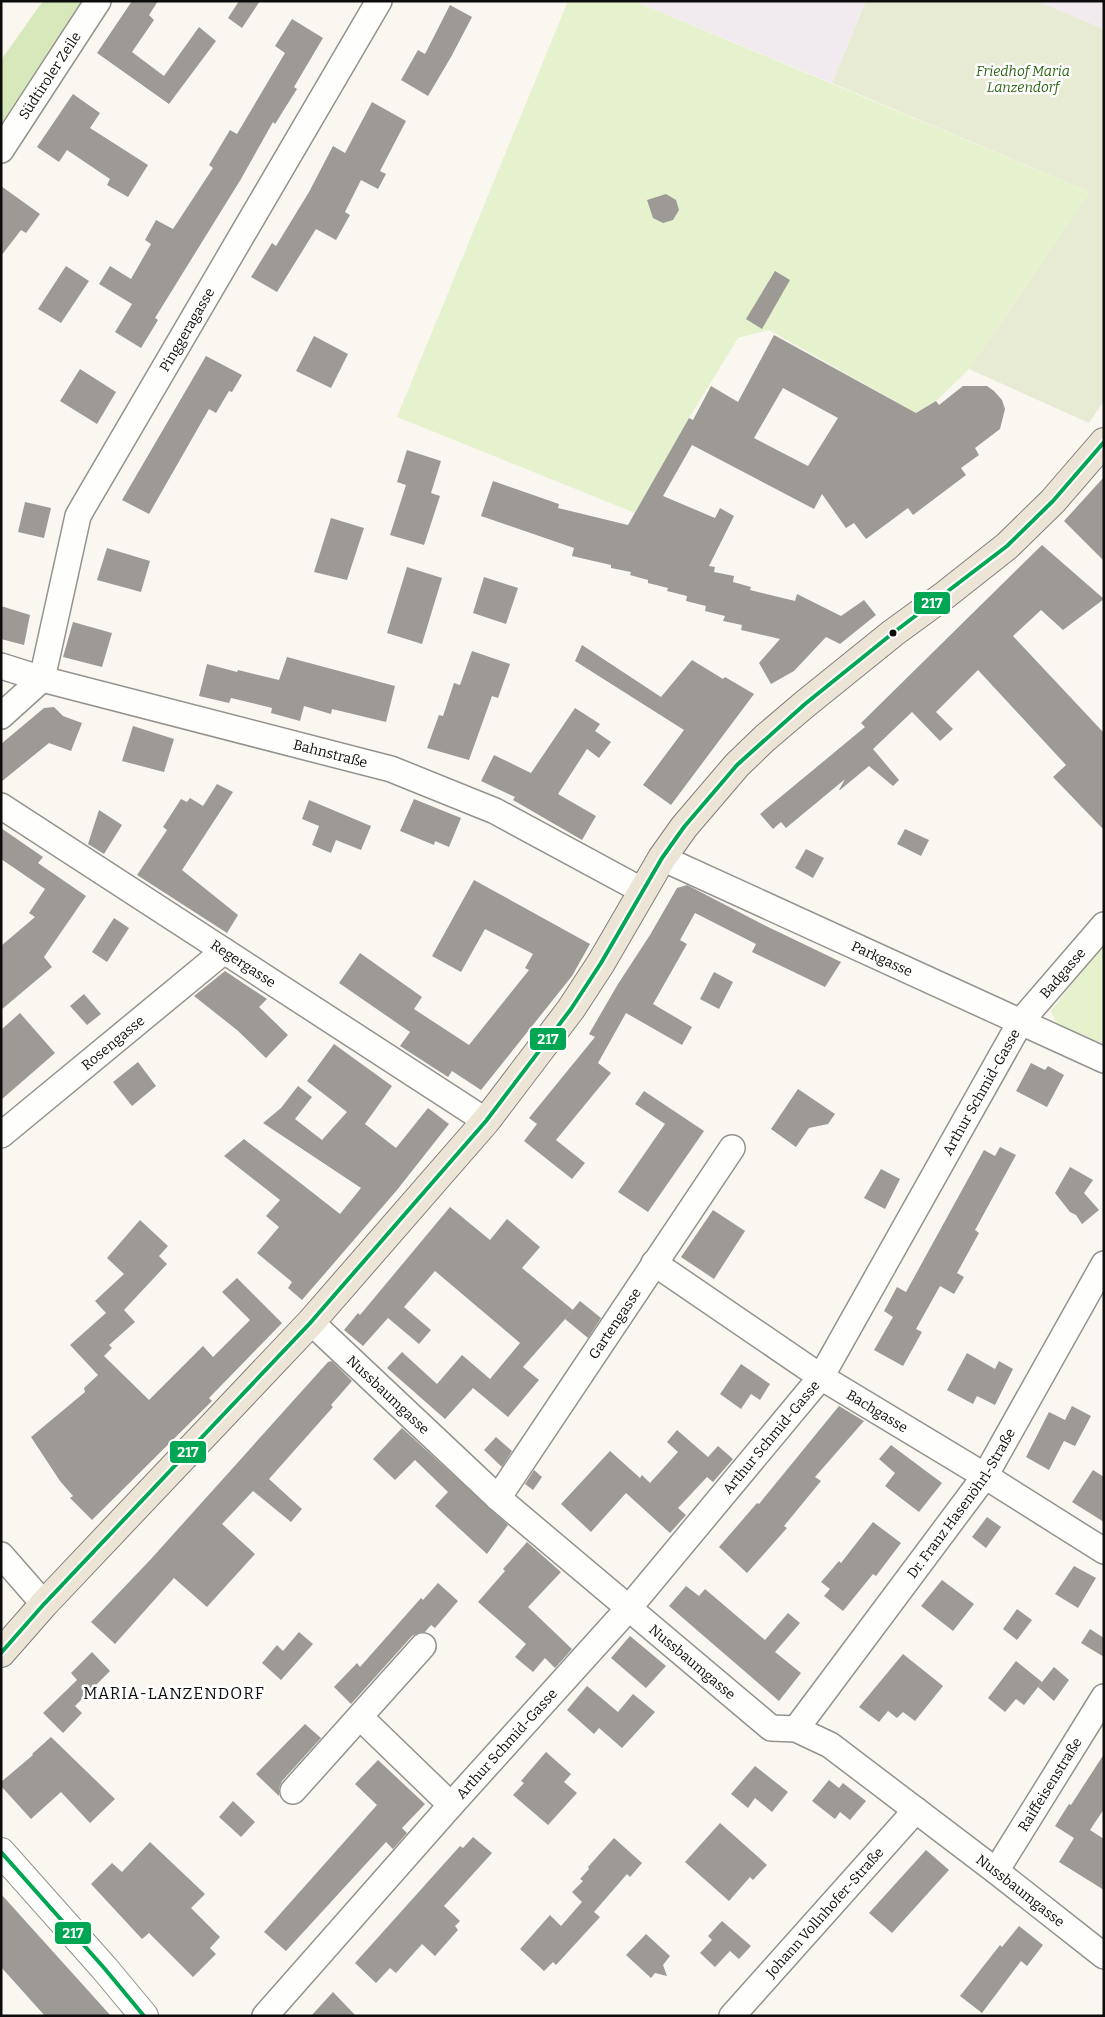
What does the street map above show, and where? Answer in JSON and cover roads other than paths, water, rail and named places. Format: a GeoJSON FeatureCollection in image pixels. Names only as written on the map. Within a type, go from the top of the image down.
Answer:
{"type":"FeatureCollection","features":[{"type":"Feature","properties":{"kind":"main road"},"geometry":{"type":"LineString","coordinates":[[1,1653],[44,1604],[311,1322],[486,1121],[571,1009],[601,963],[662,858],[684,827],[737,765],[765,738],[893,632],[945,595],[1006,546],[1053,501],[1104,442]]}},
{"type":"Feature","properties":{"kind":"street","name":"Südtiroler Zeile"},"geometry":{"type":"LineString","coordinates":[[1,150],[98,1]]}},
{"type":"Feature","properties":{"kind":"street","name":"Pinggeragasse"},"geometry":{"type":"LineString","coordinates":[[42,679],[78,516],[379,1]]}},
{"type":"Feature","properties":{"kind":"street","name":"Bahnstraße"},"geometry":{"type":"LineString","coordinates":[[1,666],[42,679],[391,769],[495,812],[643,891]]}},
{"type":"Feature","properties":{"kind":"street"},"geometry":{"type":"LineString","coordinates":[[1,716],[42,679]]}},
{"type":"Feature","properties":{"kind":"street","name":"Regergasse"},"geometry":{"type":"LineString","coordinates":[[1,806],[486,1121]]}},
{"type":"Feature","properties":{"kind":"street","name":"Parkgasse"},"geometry":{"type":"LineString","coordinates":[[662,858],[1104,1060]]}},
{"type":"Feature","properties":{"kind":"street","name":"Badgasse"},"geometry":{"type":"LineString","coordinates":[[1021,1021],[1104,925]]}},
{"type":"Feature","properties":{"kind":"street","name":"Rosengasse"},"geometry":{"type":"LineString","coordinates":[[1,1135],[224,951]]}},
{"type":"Feature","properties":{"kind":"street","name":"Arthur Schmid-Gasse"},"geometry":{"type":"LineString","coordinates":[[265,2016],[451,1805],[628,1609],[821,1377],[1021,1021]]}},
{"type":"Feature","properties":{"kind":"street","name":"Gartengasse"},"geometry":{"type":"LineString","coordinates":[[498,1498],[732,1148]]}},
{"type":"Feature","properties":{"kind":"street","name":"Bachgasse"},"geometry":{"type":"LineString","coordinates":[[654,1263],[821,1377],[985,1476],[1104,1551]]}},
{"type":"Feature","properties":{"kind":"street","name":"Dr. Franz Hasenöhrl-Straße"},"geometry":{"type":"LineString","coordinates":[[796,1730],[985,1476],[1104,1264]]}},
{"type":"Feature","properties":{"kind":"street","name":"Nussbaumgasse"},"geometry":{"type":"LineString","coordinates":[[311,1322],[498,1498],[771,1728],[796,1730],[830,1745],[1104,1956]]}},
{"type":"Feature","properties":{"kind":"street"},"geometry":{"type":"LineString","coordinates":[[1,1555],[44,1604]]}},
{"type":"Feature","properties":{"kind":"street"},"geometry":{"type":"LineString","coordinates":[[293,1790],[423,1646]]}},
{"type":"Feature","properties":{"kind":"street","name":"Raiffeisenstraße"},"geometry":{"type":"LineString","coordinates":[[996,1871],[1104,1697]]}},
{"type":"Feature","properties":{"kind":"street","name":"Arthur Schmid-Gasse"},"geometry":{"type":"LineString","coordinates":[[360,1717],[451,1805]]}},
{"type":"Feature","properties":{"kind":"street","name":"Johann Vollnhofer-Straße"},"geometry":{"type":"LineString","coordinates":[[732,2016],[916,1810]]}},
{"type":"Feature","properties":{"kind":"street"},"geometry":{"type":"LineString","coordinates":[[1,1852],[144,2016]]}},
{"type":"Feature","properties":{"kind":"district","name":"MARIA-LANZENDORF"},"geometry":{"type":"Point","coordinates":[174,1693]}},
{"type":"Feature","properties":{"kind":"park label","name":"Friedhof Maria Lanzendorf"},"geometry":{"type":"Point","coordinates":[1023,79]}}]}
